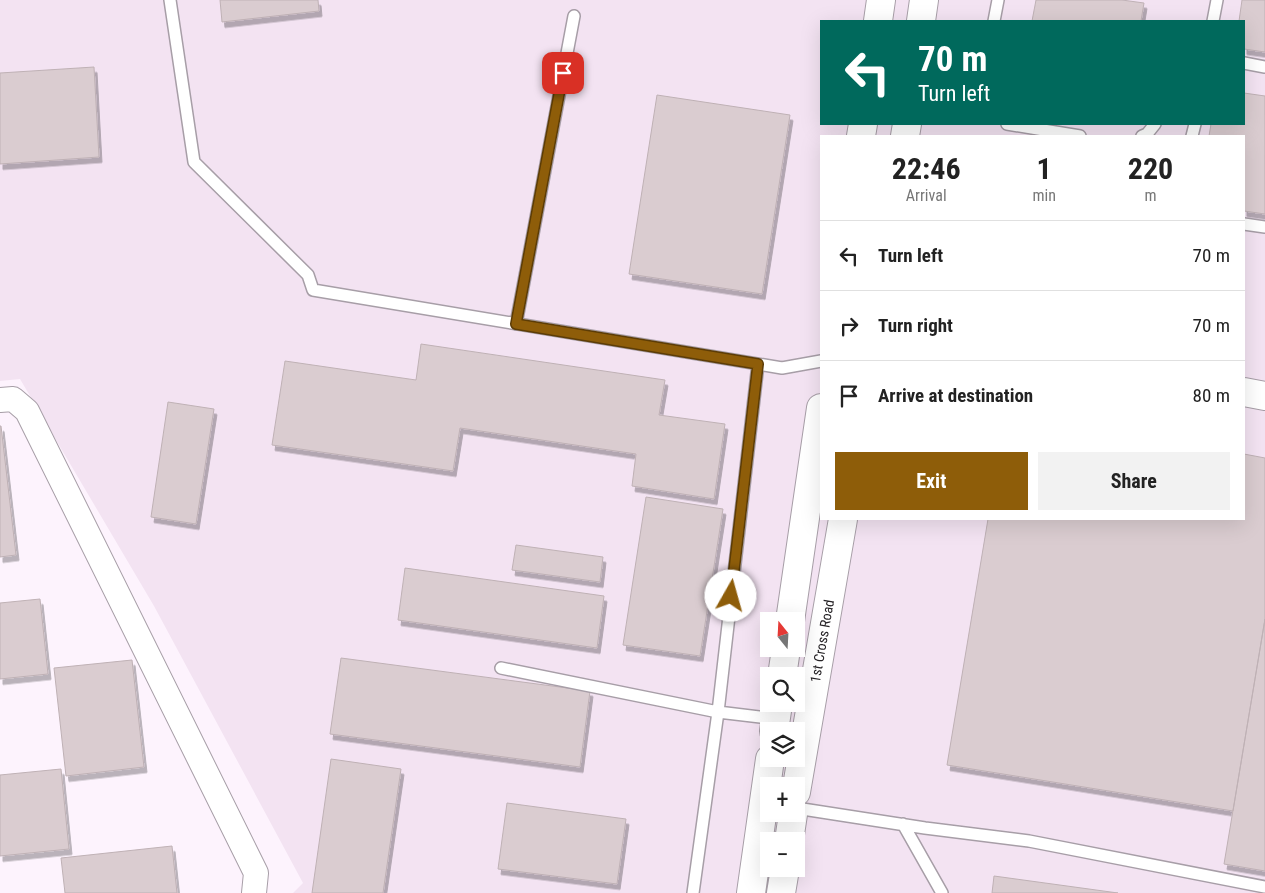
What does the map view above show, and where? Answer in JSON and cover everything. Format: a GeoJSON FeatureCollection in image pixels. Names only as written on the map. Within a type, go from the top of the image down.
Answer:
{"type":"FeatureCollection","features":[{"type":"Feature","properties":{"kind":"main road"},"geometry":{"type":"LineString","coordinates":[[878,20],[881,0]]}},
{"type":"Feature","properties":{"kind":"main road"},"geometry":{"type":"LineString","coordinates":[[921,20],[924,0]]}},
{"type":"Feature","properties":{"kind":"main road"},"geometry":{"type":"LineString","coordinates":[[1245,392],[1265,396]]}},
{"type":"Feature","properties":{"kind":"main road"},"geometry":{"type":"LineString","coordinates":[[791,612],[820,415]]}},
{"type":"Feature","properties":{"kind":"main road","name":"1st Cross Road"},"geometry":{"type":"LineString","coordinates":[[799,777],[843,520]]}},
{"type":"Feature","properties":{"kind":"main road"},"geometry":{"type":"LineString","coordinates":[[751,893],[763,822]]}},
{"type":"Feature","properties":{"kind":"main road"},"geometry":{"type":"LineString","coordinates":[[781,893],[784,877]]}},
{"type":"Feature","properties":{"kind":"street"},"geometry":{"type":"LineString","coordinates":[[0,400],[13,400],[27,410],[256,873],[254,893]]}},
{"type":"Feature","properties":{"kind":"lane"},"geometry":{"type":"LineString","coordinates":[[170,0],[194,162],[308,275],[313,290],[782,368],[820,361]]}},
{"type":"Feature","properties":{"kind":"lane"},"geometry":{"type":"LineString","coordinates":[[994,20],[998,0]]}},
{"type":"Feature","properties":{"kind":"lane"},"geometry":{"type":"LineString","coordinates":[[1213,20],[1217,0]]}},
{"type":"Feature","properties":{"kind":"lane"},"geometry":{"type":"LineString","coordinates":[[516,324],[574,16]]}},
{"type":"Feature","properties":{"kind":"lane"},"geometry":{"type":"LineString","coordinates":[[1245,63],[1265,67]]}},
{"type":"Feature","properties":{"kind":"lane"},"geometry":{"type":"LineString","coordinates":[[1013,125],[1074,135]]}},
{"type":"Feature","properties":{"kind":"lane"},"geometry":{"type":"LineString","coordinates":[[1145,135],[1148,134],[1154,125]]}},
{"type":"Feature","properties":{"kind":"lane"},"geometry":{"type":"LineString","coordinates":[[1245,224],[1265,227]]}},
{"type":"Feature","properties":{"kind":"lane"},"geometry":{"type":"LineString","coordinates":[[692,893],[718,712],[758,364]]}},
{"type":"Feature","properties":{"kind":"lane"},"geometry":{"type":"LineString","coordinates":[[501,668],[718,712],[776,718]]}},
{"type":"Feature","properties":{"kind":"lane"},"geometry":{"type":"LineString","coordinates":[[805,809],[1029,841],[1265,887]]}},
{"type":"Feature","properties":{"kind":"lane"},"geometry":{"type":"LineString","coordinates":[[903,824],[942,893]]}},
{"type":"Feature","properties":{"kind":"shaded area"},"geometry":{"type":"Polygon","coordinates":[[[0,0],[1265,0],[1265,893],[293,893],[303,883],[154,606],[20,379],[0,381],[0,0]]]}},
{"type":"Feature","properties":{"kind":"building"},"geometry":{"type":"Polygon","coordinates":[[[220,0],[318,0],[319,11],[222,22],[220,0]]]}},
{"type":"Feature","properties":{"kind":"building"},"geometry":{"type":"Polygon","coordinates":[[[1036,0],[1122,0],[1144,3],[1141,20],[1032,20],[1036,0]]]}},
{"type":"Feature","properties":{"kind":"building"},"geometry":{"type":"Polygon","coordinates":[[[1242,0],[1265,0],[1265,52],[1245,49],[1245,20],[1239,20],[1242,0]]]}},
{"type":"Feature","properties":{"kind":"building"},"geometry":{"type":"Polygon","coordinates":[[[94,67],[99,157],[0,164],[0,73],[94,67]]]}},
{"type":"Feature","properties":{"kind":"building"},"geometry":{"type":"Polygon","coordinates":[[[1245,93],[1265,96],[1265,214],[1245,211],[1245,135],[1209,135],[1211,125],[1245,125],[1245,93]]]}},
{"type":"Feature","properties":{"kind":"building"},"geometry":{"type":"Polygon","coordinates":[[[657,95],[790,115],[762,294],[629,274],[657,95]]]}},
{"type":"Feature","properties":{"kind":"building"},"geometry":{"type":"Polygon","coordinates":[[[421,344],[665,380],[659,415],[725,424],[714,499],[632,486],[636,454],[460,428],[453,471],[272,445],[285,361],[416,380],[421,344]]]}},
{"type":"Feature","properties":{"kind":"building"},"geometry":{"type":"Polygon","coordinates":[[[168,402],[214,409],[196,524],[151,517],[168,402]]]}},
{"type":"Feature","properties":{"kind":"building"},"geometry":{"type":"Polygon","coordinates":[[[0,426],[16,555],[0,557],[0,426]]]}},
{"type":"Feature","properties":{"kind":"building"},"geometry":{"type":"Polygon","coordinates":[[[1245,454],[1265,458],[1265,619],[1233,811],[947,765],[988,520],[1245,520],[1245,454]]]}},
{"type":"Feature","properties":{"kind":"building"},"geometry":{"type":"Polygon","coordinates":[[[646,497],[723,509],[700,656],[623,645],[646,497]]]}},
{"type":"Feature","properties":{"kind":"building"},"geometry":{"type":"Polygon","coordinates":[[[516,545],[603,557],[600,582],[512,570],[516,545]]]}},
{"type":"Feature","properties":{"kind":"building"},"geometry":{"type":"Polygon","coordinates":[[[405,568],[604,596],[597,648],[398,620],[405,568]]]}},
{"type":"Feature","properties":{"kind":"building"},"geometry":{"type":"Polygon","coordinates":[[[40,599],[48,674],[0,679],[0,603],[40,599]]]}},
{"type":"Feature","properties":{"kind":"building"},"geometry":{"type":"Polygon","coordinates":[[[1265,619],[1265,871],[1224,864],[1265,619]]]}},
{"type":"Feature","properties":{"kind":"building"},"geometry":{"type":"Polygon","coordinates":[[[341,658],[590,691],[580,767],[330,734],[341,658]]]}},
{"type":"Feature","properties":{"kind":"building"},"geometry":{"type":"Polygon","coordinates":[[[132,660],[144,767],[66,776],[54,668],[132,660]]]}},
{"type":"Feature","properties":{"kind":"building"},"geometry":{"type":"Polygon","coordinates":[[[331,759],[401,769],[383,893],[312,893],[331,759]]]}},
{"type":"Feature","properties":{"kind":"building"},"geometry":{"type":"Polygon","coordinates":[[[61,769],[69,849],[0,856],[0,775],[61,769]]]}},
{"type":"Feature","properties":{"kind":"building"},"geometry":{"type":"Polygon","coordinates":[[[507,803],[626,819],[617,884],[498,869],[507,803]]]}},
{"type":"Feature","properties":{"kind":"building"},"geometry":{"type":"Polygon","coordinates":[[[172,846],[177,893],[65,893],[61,858],[172,846]]]}},
{"type":"Feature","properties":{"kind":"building"},"geometry":{"type":"Polygon","coordinates":[[[994,876],[1118,893],[992,893],[994,876]]]}},
{"type":"Feature","properties":{"kind":"route"},"geometry":{"type":"LineString","coordinates":[[563,73],[516,324],[758,364],[731,596]]}}]}
